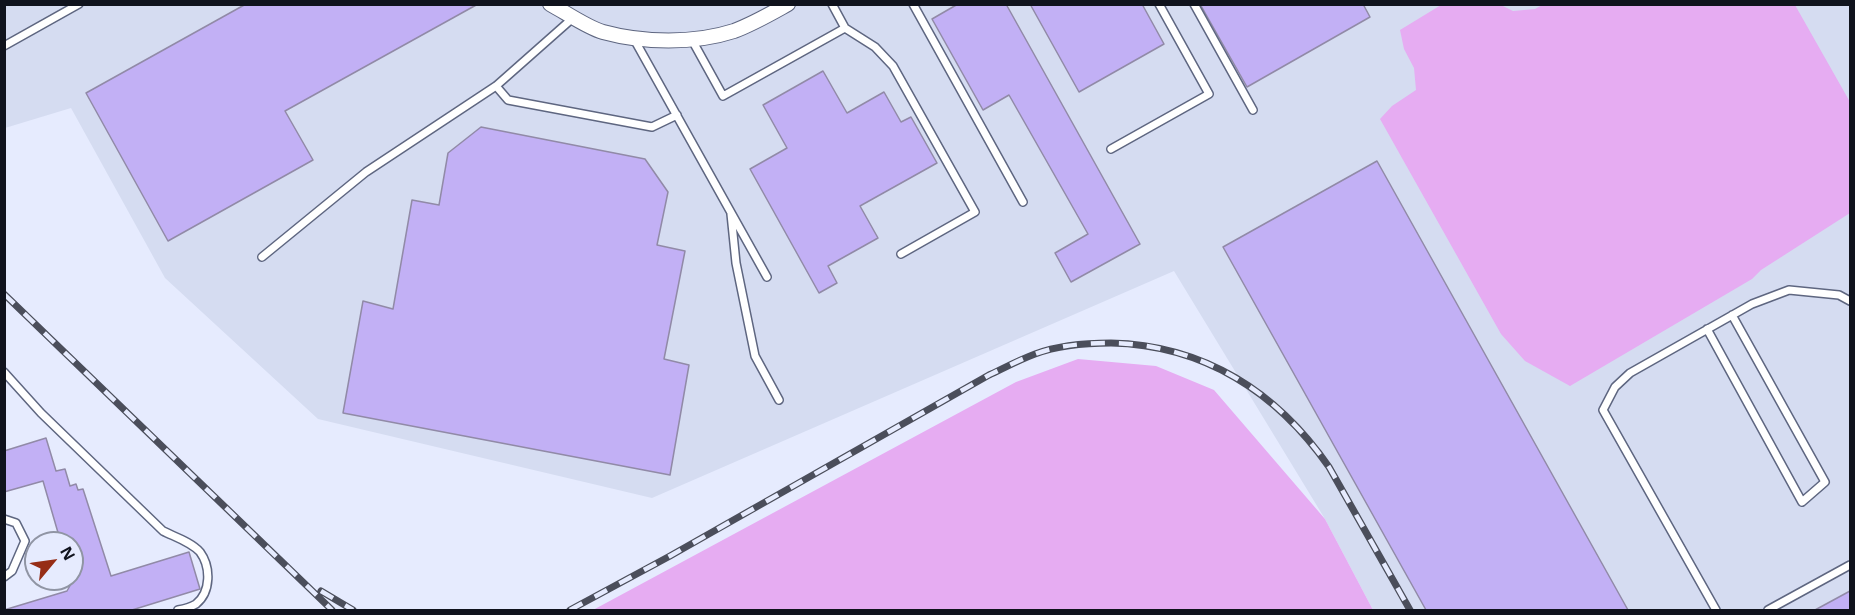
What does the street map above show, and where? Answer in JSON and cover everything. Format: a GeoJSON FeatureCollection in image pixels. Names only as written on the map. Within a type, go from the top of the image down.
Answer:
{"type":"FeatureCollection","features":[{"type":"Feature","properties":{"kind":"street"},"geometry":{"type":"LineString","coordinates":[[550,4],[601,32],[666,40],[692,40],[733,31],[788,4]]}},
{"type":"Feature","properties":{"kind":"lane"},"geometry":{"type":"LineString","coordinates":[[4,46],[79,4]]}},
{"type":"Feature","properties":{"kind":"lane"},"geometry":{"type":"LineString","coordinates":[[832,4],[845,28],[875,47],[893,66],[975,212],[901,254]]}},
{"type":"Feature","properties":{"kind":"lane"},"geometry":{"type":"LineString","coordinates":[[913,4],[1023,202]]}},
{"type":"Feature","properties":{"kind":"lane"},"geometry":{"type":"LineString","coordinates":[[1111,149],[1209,94],[1159,4]]}},
{"type":"Feature","properties":{"kind":"lane"},"geometry":{"type":"LineString","coordinates":[[1194,4],[1253,110]]}},
{"type":"Feature","properties":{"kind":"lane"},"geometry":{"type":"LineString","coordinates":[[262,257],[366,172],[496,86],[574,17]]}},
{"type":"Feature","properties":{"kind":"lane"},"geometry":{"type":"LineString","coordinates":[[692,40],[723,96],[845,28]]}},
{"type":"Feature","properties":{"kind":"lane"},"geometry":{"type":"LineString","coordinates":[[633,37],[768,277]]}},
{"type":"Feature","properties":{"kind":"lane"},"geometry":{"type":"LineString","coordinates":[[496,86],[508,100],[652,127],[676,115]]}},
{"type":"Feature","properties":{"kind":"lane"},"geometry":{"type":"LineString","coordinates":[[731,211],[736,263],[755,356],[778,400]]}},
{"type":"Feature","properties":{"kind":"lane"},"geometry":{"type":"LineString","coordinates":[[1716,610],[1603,410],[1615,387],[1630,373],[1752,304],[1789,290],[1839,295],[1851,302]]}},
{"type":"Feature","properties":{"kind":"lane"},"geometry":{"type":"LineString","coordinates":[[1707,329],[1802,502],[1825,482],[1732,315]]}},
{"type":"Feature","properties":{"kind":"lane"},"geometry":{"type":"LineString","coordinates":[[4,372],[41,413],[163,531],[200,552],[207,568],[207,586],[196,604],[178,610]]}},
{"type":"Feature","properties":{"kind":"lane"},"geometry":{"type":"LineString","coordinates":[[4,519],[16,523],[25,541],[12,572],[4,577]]}},
{"type":"Feature","properties":{"kind":"lane"},"geometry":{"type":"LineString","coordinates":[[1768,610],[1851,565]]}},
{"type":"Feature","properties":{"kind":"shaded area"},"geometry":{"type":"Polygon","coordinates":[[[1544,4],[1795,5],[1850,102],[1850,213],[1761,270],[1752,279],[1570,386],[1525,361],[1501,334],[1380,119],[1392,106],[1416,90],[1414,68],[1404,49],[1400,30],[1441,5],[1501,5],[1513,11],[1535,9],[1544,4]]]}},
{"type":"Feature","properties":{"kind":"shaded area"},"geometry":{"type":"Polygon","coordinates":[[[5,5],[1850,5],[1850,610],[1373,610],[1325,519],[1174,271],[652,498],[318,419],[165,278],[71,108],[5,128],[5,5]]]}},
{"type":"Feature","properties":{"kind":"shaded area"},"geometry":{"type":"Polygon","coordinates":[[[1078,359],[1156,366],[1214,390],[1325,519],[1373,610],[593,610],[1016,382],[1078,359]]]}},
{"type":"Feature","properties":{"kind":"building"},"geometry":{"type":"Polygon","coordinates":[[[246,4],[478,4],[285,111],[313,160],[168,241],[86,93],[246,4]]]}},
{"type":"Feature","properties":{"kind":"building"},"geometry":{"type":"Polygon","coordinates":[[[958,4],[1006,4],[1140,244],[1071,282],[1055,253],[1088,234],[1009,95],[983,110],[932,19],[958,4]]]}},
{"type":"Feature","properties":{"kind":"building"},"geometry":{"type":"Polygon","coordinates":[[[1030,4],[1142,4],[1164,44],[1079,92],[1030,4]]]}},
{"type":"Feature","properties":{"kind":"building"},"geometry":{"type":"Polygon","coordinates":[[[1200,4],[1363,4],[1370,17],[1247,87],[1200,4]]]}},
{"type":"Feature","properties":{"kind":"building"},"geometry":{"type":"Polygon","coordinates":[[[823,71],[847,113],[884,92],[901,122],[911,117],[937,163],[860,206],[878,238],[828,266],[837,283],[819,293],[750,169],[787,148],[763,105],[823,71]]]}},
{"type":"Feature","properties":{"kind":"building"},"geometry":{"type":"Polygon","coordinates":[[[481,127],[645,159],[668,192],[657,245],[685,251],[664,359],[689,365],[670,475],[343,413],[363,301],[393,309],[412,200],[439,205],[448,153],[481,127]]]}},
{"type":"Feature","properties":{"kind":"building"},"geometry":{"type":"Polygon","coordinates":[[[1377,161],[1628,610],[1426,610],[1223,247],[1377,161]]]}},
{"type":"Feature","properties":{"kind":"building"},"geometry":{"type":"Polygon","coordinates":[[[46,438],[56,471],[65,469],[70,486],[76,484],[78,490],[83,489],[111,576],[189,552],[200,589],[132,610],[4,610],[67,591],[84,591],[84,531],[58,531],[43,481],[4,492],[4,451],[46,438]]]}},
{"type":"Feature","properties":{"kind":"building"},"geometry":{"type":"Polygon","coordinates":[[[1850,591],[1850,610],[1815,610],[1850,591]]]}},
{"type":"Feature","properties":{"kind":"railway"},"geometry":{"type":"LineString","coordinates":[[4,294],[332,610]]}},
{"type":"Feature","properties":{"kind":"railway"},"geometry":{"type":"LineString","coordinates":[[570,610],[670,556],[989,375],[1029,356],[1053,348],[1111,343],[1145,346],[1207,363],[1262,395],[1286,416],[1309,440],[1329,467],[1410,610]]}},
{"type":"Feature","properties":{"kind":"railway"},"geometry":{"type":"LineString","coordinates":[[321,591],[353,610]]}}]}
